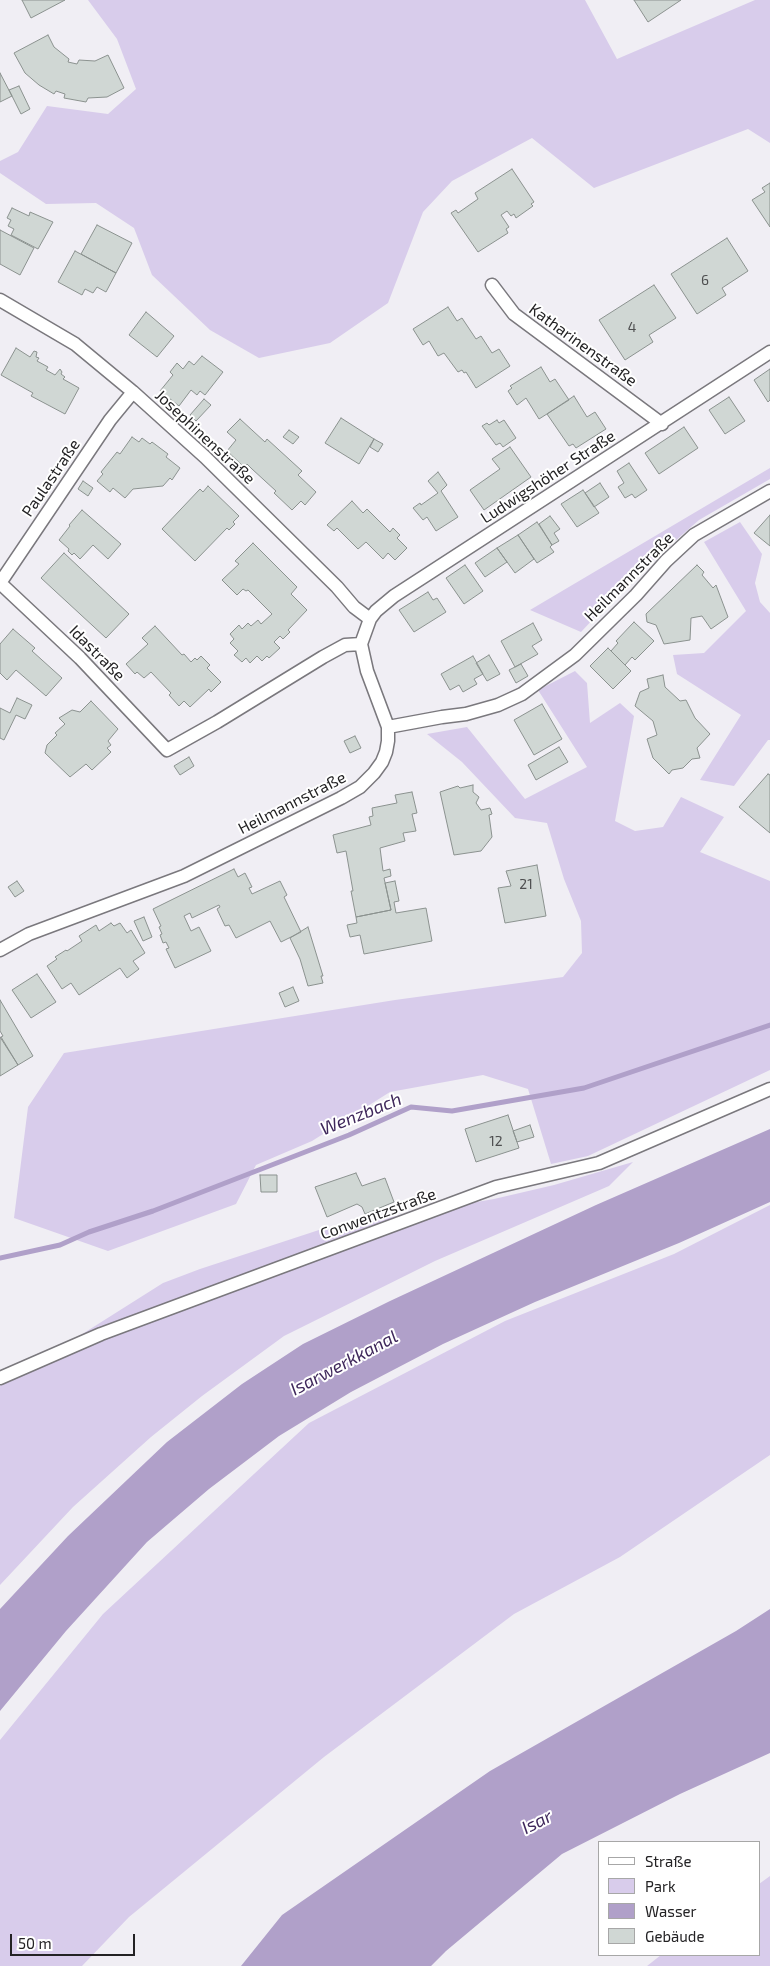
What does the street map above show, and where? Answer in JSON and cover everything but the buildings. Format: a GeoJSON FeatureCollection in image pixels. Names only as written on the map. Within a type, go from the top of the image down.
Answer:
{"type":"FeatureCollection","features":[{"type":"Feature","properties":{"kind":"street","name":"Katharinenstraße"},"geometry":{"type":"LineString","coordinates":[[492,285],[514,314],[662,424]]}},
{"type":"Feature","properties":{"kind":"street","name":"Josephinenstraße"},"geometry":{"type":"LineString","coordinates":[[1,303],[76,345],[133,392],[205,457],[337,587],[354,607],[370,618]]}},
{"type":"Feature","properties":{"kind":"street","name":"Ludwigshöher Straße"},"geometry":{"type":"LineString","coordinates":[[361,644],[370,618],[384,603],[770,352]]}},
{"type":"Feature","properties":{"kind":"street","name":"Paulastraße"},"geometry":{"type":"LineString","coordinates":[[0,583],[110,420],[133,392]]}},
{"type":"Feature","properties":{"kind":"street","name":"Heilmannstraße"},"geometry":{"type":"LineString","coordinates":[[0,950],[29,934],[184,876],[341,798],[372,776],[382,762],[386,752],[388,727],[466,714],[498,705],[522,694],[575,655],[636,595],[666,561],[694,535],[770,491]]}},
{"type":"Feature","properties":{"kind":"street","name":"Idastraße"},"geometry":{"type":"LineString","coordinates":[[0,583],[80,658],[167,750],[217,722],[323,657],[346,645],[361,644]]}},
{"type":"Feature","properties":{"kind":"street"},"geometry":{"type":"LineString","coordinates":[[361,644],[367,671],[388,727]]}},
{"type":"Feature","properties":{"kind":"street","name":"Conwentzstraße"},"geometry":{"type":"LineString","coordinates":[[0,1378],[101,1334],[496,1187],[599,1163],[770,1089]]}},
{"type":"Feature","properties":{"kind":"green space"},"geometry":{"type":"Polygon","coordinates":[[[88,0],[585,0],[617,59],[755,0],[770,0],[770,143],[748,129],[594,188],[532,138],[452,181],[423,212],[388,303],[330,343],[259,358],[210,330],[152,275],[134,228],[96,203],[46,204],[0,173],[0,161],[18,152],[47,106],[108,114],[136,89],[117,39],[88,0]]]}},
{"type":"Feature","properties":{"kind":"green space"},"geometry":{"type":"Polygon","coordinates":[[[770,468],[770,479],[699,520],[626,584],[581,632],[530,610],[770,468]]]}},
{"type":"Feature","properties":{"kind":"green space"},"geometry":{"type":"Polygon","coordinates":[[[740,522],[762,554],[755,583],[760,602],[770,613],[770,740],[768,740],[734,786],[700,780],[741,715],[677,674],[673,655],[704,653],[746,611],[704,542],[740,522]]]}},
{"type":"Feature","properties":{"kind":"green space"},"geometry":{"type":"Polygon","coordinates":[[[575,671],[587,683],[590,723],[620,703],[634,716],[615,821],[635,831],[663,827],[681,797],[724,817],[700,852],[770,881],[770,1070],[588,1156],[551,1164],[528,1089],[483,1075],[390,1092],[312,1141],[256,1165],[236,1204],[108,1251],[14,1218],[28,1107],[64,1053],[395,1000],[563,977],[582,953],[581,921],[564,879],[547,823],[515,818],[462,762],[427,734],[467,727],[525,799],[587,767],[538,690],[575,671]]]}},
{"type":"Feature","properties":{"kind":"green space"},"geometry":{"type":"Polygon","coordinates":[[[633,1162],[609,1186],[435,1261],[284,1336],[202,1396],[151,1437],[73,1507],[0,1585],[0,1386],[163,1283],[200,1269],[322,1229],[494,1199],[554,1185],[633,1162]]]}},
{"type":"Feature","properties":{"kind":"green space"},"geometry":{"type":"Polygon","coordinates":[[[770,1205],[770,1455],[620,1557],[514,1614],[324,1757],[129,1917],[82,1966],[0,1966],[0,1740],[103,1614],[309,1423],[505,1321],[674,1254],[770,1205]]]}},
{"type":"Feature","properties":{"kind":"green space"},"geometry":{"type":"Polygon","coordinates":[[[770,1876],[770,1966],[647,1966],[660,1956],[760,1956],[760,1883],[770,1876]]]}},
{"type":"Feature","properties":{"kind":"water","name":"Isarwerkkanal"},"geometry":{"type":"Polygon","coordinates":[[[770,1129],[770,1202],[679,1243],[535,1302],[443,1344],[351,1392],[279,1436],[209,1489],[147,1542],[66,1631],[0,1711],[0,1609],[68,1536],[167,1442],[242,1384],[303,1344],[390,1301],[596,1205],[770,1129]]]}},
{"type":"Feature","properties":{"kind":"water","name":"Isar"},"geometry":{"type":"Polygon","coordinates":[[[770,1609],[770,1753],[680,1794],[562,1854],[446,1951],[431,1966],[241,1966],[282,1915],[490,1771],[736,1631],[770,1609]]]}},
{"type":"Feature","properties":{"kind":"waterway","name":"Wenzbach"},"geometry":{"type":"LineString","coordinates":[[0,1258],[60,1245],[89,1232],[153,1211],[349,1135],[411,1107],[452,1111],[584,1088],[770,1025]]}}]}
